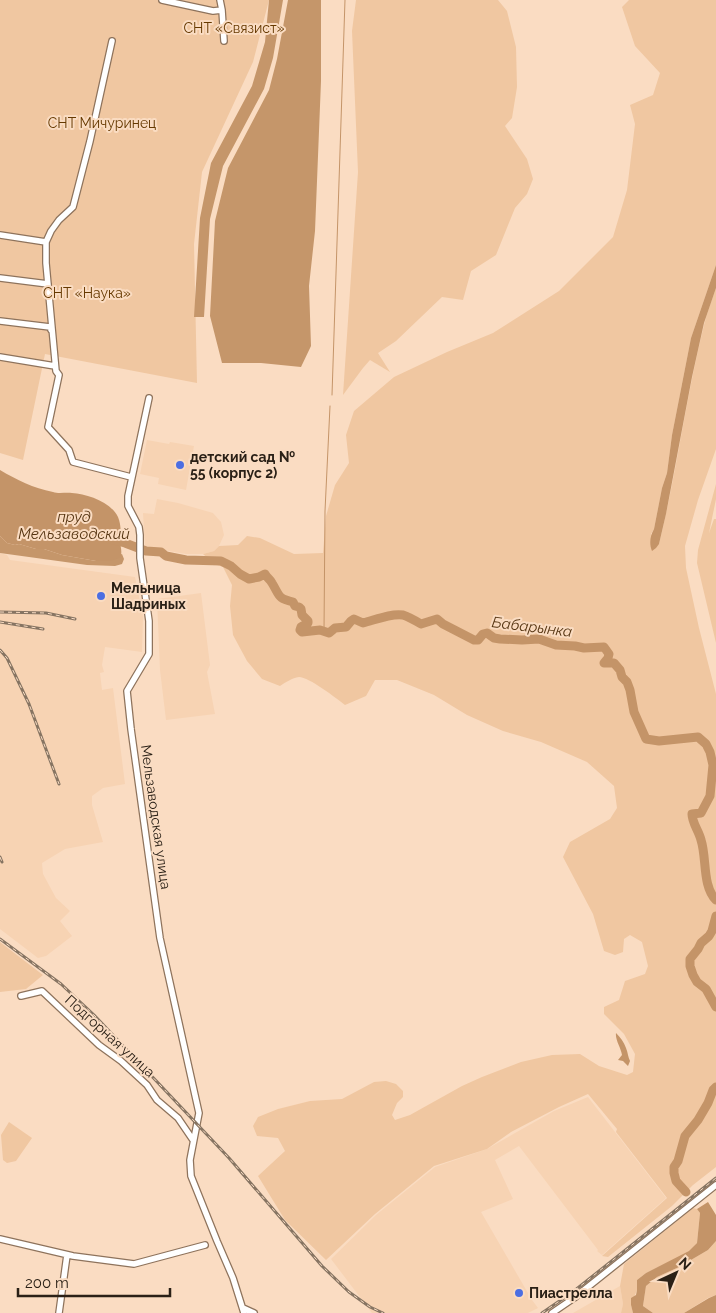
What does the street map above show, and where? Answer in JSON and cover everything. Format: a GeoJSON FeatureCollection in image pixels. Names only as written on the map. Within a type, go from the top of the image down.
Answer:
{"type":"FeatureCollection","features":[{"type":"Feature","properties":{"kind":"street"},"geometry":{"type":"LineString","coordinates":[[162,0],[214,11],[222,10]]}},
{"type":"Feature","properties":{"kind":"street"},"geometry":{"type":"LineString","coordinates":[[220,0],[224,41]]}},
{"type":"Feature","properties":{"kind":"street"},"geometry":{"type":"LineString","coordinates":[[112,41],[74,207],[59,220],[46,242],[46,263],[55,366],[59,374],[48,427],[68,450],[73,462],[131,477]]}},
{"type":"Feature","properties":{"kind":"street"},"geometry":{"type":"LineString","coordinates":[[0,235],[46,242]]}},
{"type":"Feature","properties":{"kind":"street"},"geometry":{"type":"LineString","coordinates":[[0,278],[48,284]]}},
{"type":"Feature","properties":{"kind":"street"},"geometry":{"type":"LineString","coordinates":[[0,321],[50,327],[52,330]]}},
{"type":"Feature","properties":{"kind":"street"},"geometry":{"type":"LineString","coordinates":[[0,357],[55,366]]}},
{"type":"Feature","properties":{"kind":"street","name":"Мельзаводская улица"},"geometry":{"type":"LineString","coordinates":[[149,398],[131,477],[128,502],[139,527],[140,558],[149,621],[149,654],[127,691],[160,938],[199,1113],[190,1160],[191,1176],[233,1278],[243,1311]]}},
{"type":"Feature","properties":{"kind":"street","name":"Подгорная улица"},"geometry":{"type":"LineString","coordinates":[[21,996],[42,991],[99,1046],[122,1061],[147,1086],[157,1100],[178,1118],[193,1140]]}},
{"type":"Feature","properties":{"kind":"street"},"geometry":{"type":"LineString","coordinates":[[552,1313],[574,1298],[716,1185]]}},
{"type":"Feature","properties":{"kind":"street"},"geometry":{"type":"LineString","coordinates":[[0,1240],[67,1255],[134,1264],[206,1245]]}},
{"type":"Feature","properties":{"kind":"street"},"geometry":{"type":"LineString","coordinates":[[59,1313],[67,1255]]}},
{"type":"Feature","properties":{"kind":"street"},"geometry":{"type":"LineString","coordinates":[[243,1311],[254,1313]]}},
{"type":"Feature","properties":{"kind":"shaded area"},"geometry":{"type":"Polygon","coordinates":[[[269,0],[283,0],[273,58],[264,89],[223,166],[210,219],[204,317],[194,317],[200,218],[211,163],[252,86],[265,42],[269,0]]]}},
{"type":"Feature","properties":{"kind":"shaded area"},"geometry":{"type":"Polygon","coordinates":[[[288,0],[321,0],[321,81],[315,231],[309,286],[311,346],[301,367],[261,363],[222,363],[210,316],[215,221],[228,168],[269,90],[288,0]]]}},
{"type":"Feature","properties":{"kind":"shaded area"},"geometry":{"type":"Polygon","coordinates":[[[147,440],[194,446],[186,490],[158,484],[159,478],[140,474],[147,440]]]}},
{"type":"Feature","properties":{"kind":"shaded area"},"geometry":{"type":"Polygon","coordinates":[[[157,499],[213,513],[221,522],[224,535],[219,546],[214,551],[203,554],[186,554],[145,547],[143,513],[154,514],[157,499]]]}},
{"type":"Feature","properties":{"kind":"shaded area"},"geometry":{"type":"Polygon","coordinates":[[[0,536],[7,543],[44,549],[62,555],[96,561],[122,554],[124,559],[122,564],[115,566],[87,565],[0,553],[0,536]]]}},
{"type":"Feature","properties":{"kind":"shaded area"},"geometry":{"type":"Polygon","coordinates":[[[0,553],[7,555],[10,560],[135,577],[143,617],[142,652],[105,647],[102,665],[104,672],[100,673],[102,690],[113,688],[125,784],[103,788],[92,796],[92,805],[103,842],[65,849],[42,863],[43,874],[56,898],[70,911],[60,921],[72,936],[46,956],[38,958],[0,929],[0,553]]]}},
{"type":"Feature","properties":{"kind":"shaded area"},"geometry":{"type":"Polygon","coordinates":[[[201,593],[210,665],[207,672],[215,714],[166,720],[160,670],[157,599],[201,593]]]}},
{"type":"Feature","properties":{"kind":"shaded area"},"geometry":{"type":"Polygon","coordinates":[[[588,1097],[666,1198],[602,1255],[597,1251],[519,1146],[495,1160],[513,1199],[481,1212],[538,1308],[528,1313],[372,1313],[331,1259],[376,1215],[435,1167],[487,1149],[554,1111],[588,1097]]]}},
{"type":"Feature","properties":{"kind":"shaded area"},"geometry":{"type":"Polygon","coordinates":[[[620,1286],[623,1304],[621,1313],[573,1313],[620,1286]]]}},
{"type":"Feature","properties":{"kind":"green space"},"geometry":{"type":"Polygon","coordinates":[[[0,0],[269,0],[253,62],[202,172],[194,244],[197,383],[45,354],[23,460],[0,453],[0,0]]]}},
{"type":"Feature","properties":{"kind":"green space"},"geometry":{"type":"Polygon","coordinates":[[[356,0],[498,0],[507,11],[516,47],[517,87],[512,118],[505,126],[527,159],[533,179],[527,194],[515,208],[496,255],[471,271],[463,300],[442,297],[396,341],[378,353],[390,372],[370,360],[343,395],[358,172],[352,31],[356,0]]]}},
{"type":"Feature","properties":{"kind":"green space"},"geometry":{"type":"Polygon","coordinates":[[[629,0],[716,0],[716,265],[691,338],[672,435],[667,473],[654,529],[651,534],[659,544],[705,320],[716,288],[716,449],[698,500],[685,546],[686,568],[716,694],[716,1167],[693,1185],[672,1206],[608,1257],[602,1256],[667,1198],[616,1132],[617,1129],[588,1094],[511,1132],[487,1149],[434,1166],[375,1214],[326,1260],[285,1220],[258,1176],[285,1151],[278,1138],[257,1136],[253,1126],[258,1117],[278,1109],[310,1101],[342,1099],[374,1082],[386,1081],[396,1084],[403,1091],[403,1097],[397,1103],[392,1115],[395,1120],[410,1115],[482,1077],[521,1062],[552,1055],[580,1054],[599,1066],[627,1075],[633,1072],[635,1054],[624,1034],[604,1014],[604,1007],[619,1000],[625,981],[645,974],[648,966],[642,942],[630,935],[624,939],[623,952],[615,955],[604,951],[593,914],[563,857],[570,842],[610,819],[617,808],[614,786],[587,762],[541,742],[503,731],[467,715],[434,695],[397,680],[375,680],[366,696],[345,705],[322,688],[303,678],[294,678],[280,686],[262,679],[247,661],[233,635],[230,606],[232,585],[223,567],[214,564],[203,554],[214,551],[219,546],[238,545],[247,536],[260,538],[294,554],[323,553],[326,516],[335,485],[349,463],[346,435],[354,411],[394,377],[493,333],[559,291],[613,237],[627,190],[635,124],[630,105],[653,95],[660,73],[635,46],[622,7],[629,0]]]}},
{"type":"Feature","properties":{"kind":"green space"},"geometry":{"type":"Polygon","coordinates":[[[716,484],[716,499],[709,533],[714,519],[716,519],[716,643],[697,563],[698,550],[716,484]]]}},
{"type":"Feature","properties":{"kind":"green space"},"geometry":{"type":"Polygon","coordinates":[[[0,942],[43,975],[26,989],[0,992],[0,942]]]}},
{"type":"Feature","properties":{"kind":"green space"},"geometry":{"type":"Polygon","coordinates":[[[9,1122],[32,1138],[16,1161],[7,1163],[3,1160],[1,1135],[9,1122]]]}},
{"type":"Feature","properties":{"kind":"green space"},"geometry":{"type":"Polygon","coordinates":[[[693,1208],[697,1209],[700,1213],[697,1243],[689,1252],[646,1273],[637,1280],[637,1290],[631,1305],[633,1313],[621,1313],[623,1304],[620,1286],[624,1264],[693,1208]]]}},
{"type":"Feature","properties":{"kind":"green space"},"geometry":{"type":"Polygon","coordinates":[[[716,1241],[716,1295],[684,1313],[653,1313],[643,1306],[646,1286],[657,1277],[708,1250],[716,1241]]]}},
{"type":"Feature","properties":{"kind":"water"},"geometry":{"type":"Polygon","coordinates":[[[716,265],[716,288],[704,323],[692,377],[666,514],[659,544],[652,551],[650,546],[651,537],[667,473],[672,435],[691,338],[716,265]]]}},
{"type":"Feature","properties":{"kind":"water","name":"пруд Мельзаводский"},"geometry":{"type":"Polygon","coordinates":[[[0,470],[39,488],[55,493],[85,495],[110,507],[120,522],[120,558],[110,561],[96,561],[7,543],[0,536],[0,470]]]}},
{"type":"Feature","properties":{"kind":"water"},"geometry":{"type":"Polygon","coordinates":[[[616,1033],[626,1048],[630,1061],[628,1066],[623,1061],[618,1060],[622,1055],[616,1033]]]}},
{"type":"Feature","properties":{"kind":"water"},"geometry":{"type":"Polygon","coordinates":[[[708,1202],[716,1215],[716,1241],[708,1250],[657,1277],[646,1286],[643,1306],[653,1313],[633,1313],[631,1298],[636,1295],[637,1280],[646,1273],[689,1251],[697,1243],[700,1213],[697,1209],[708,1202]]]}},
{"type":"Feature","properties":{"kind":"water"},"geometry":{"type":"Polygon","coordinates":[[[716,1295],[716,1313],[684,1313],[709,1298],[716,1295]]]}},
{"type":"Feature","properties":{"kind":"waterway"},"geometry":{"type":"LineString","coordinates":[[332,395],[345,0]]}},
{"type":"Feature","properties":{"kind":"waterway"},"geometry":{"type":"LineString","coordinates":[[324,632],[325,511],[330,406]]}},
{"type":"Feature","properties":{"kind":"waterway","name":"Бабарынка"},"geometry":{"type":"LineString","coordinates":[[109,539],[146,551],[161,552],[166,556],[186,560],[221,561],[249,579],[265,574],[280,596],[293,602],[295,606],[301,609],[302,615],[308,621],[308,623],[301,627],[300,630],[302,632],[320,630],[329,633],[335,628],[346,627],[354,619],[363,623],[388,616],[403,615],[421,624],[437,619],[474,640],[478,640],[483,634],[487,633],[494,638],[500,639],[539,639],[556,645],[584,648],[604,647],[609,654],[604,663],[614,663],[627,682],[634,712],[646,739],[659,741],[698,737],[706,744],[710,752],[713,765],[710,796],[701,813],[692,814],[703,847],[707,880],[716,900]]}},
{"type":"Feature","properties":{"kind":"waterway","name":"Бабарынка"},"geometry":{"type":"LineString","coordinates":[[716,916],[709,936],[701,943],[690,959],[693,975],[697,982],[706,989],[716,1007]]}},
{"type":"Feature","properties":{"kind":"waterway","name":"Бабарынка"},"geometry":{"type":"LineString","coordinates":[[686,1192],[676,1181],[674,1167],[678,1161],[685,1136],[698,1120],[716,1087]]}},
{"type":"Feature","properties":{"kind":"railway"},"geometry":{"type":"LineString","coordinates":[[0,612],[46,613],[75,619]]}},
{"type":"Feature","properties":{"kind":"railway"},"geometry":{"type":"LineString","coordinates":[[0,622],[43,629]]}},
{"type":"Feature","properties":{"kind":"railway"},"geometry":{"type":"LineString","coordinates":[[0,650],[7,658],[29,704],[59,784]]}},
{"type":"Feature","properties":{"kind":"railway"},"geometry":{"type":"LineString","coordinates":[[0,857],[2,862]]}},
{"type":"Feature","properties":{"kind":"railway"},"geometry":{"type":"LineString","coordinates":[[0,939],[61,984],[94,1015],[229,1158],[322,1266],[349,1292],[370,1307],[383,1313]]}},
{"type":"Feature","properties":{"kind":"railway"},"geometry":{"type":"LineString","coordinates":[[542,1313],[574,1291],[716,1178]]}},
{"type":"Feature","properties":{"kind":"place","name":"детский сад № 55 (корпус 2)"},"geometry":{"type":"Point","coordinates":[180,465]}},
{"type":"Feature","properties":{"kind":"place","name":"Мельница Шадриных"},"geometry":{"type":"Point","coordinates":[101,596]}},
{"type":"Feature","properties":{"kind":"place","name":"Пиастрелла"},"geometry":{"type":"Point","coordinates":[519,1293]}},
{"type":"Feature","properties":{"kind":"park label","name":"СНТ «Связист»"},"geometry":{"type":"Point","coordinates":[234,28]}},
{"type":"Feature","properties":{"kind":"park label","name":"СНТ Мичуринец"},"geometry":{"type":"Point","coordinates":[102,123]}},
{"type":"Feature","properties":{"kind":"park label","name":"СНТ «Наука»"},"geometry":{"type":"Point","coordinates":[87,293]}}]}
